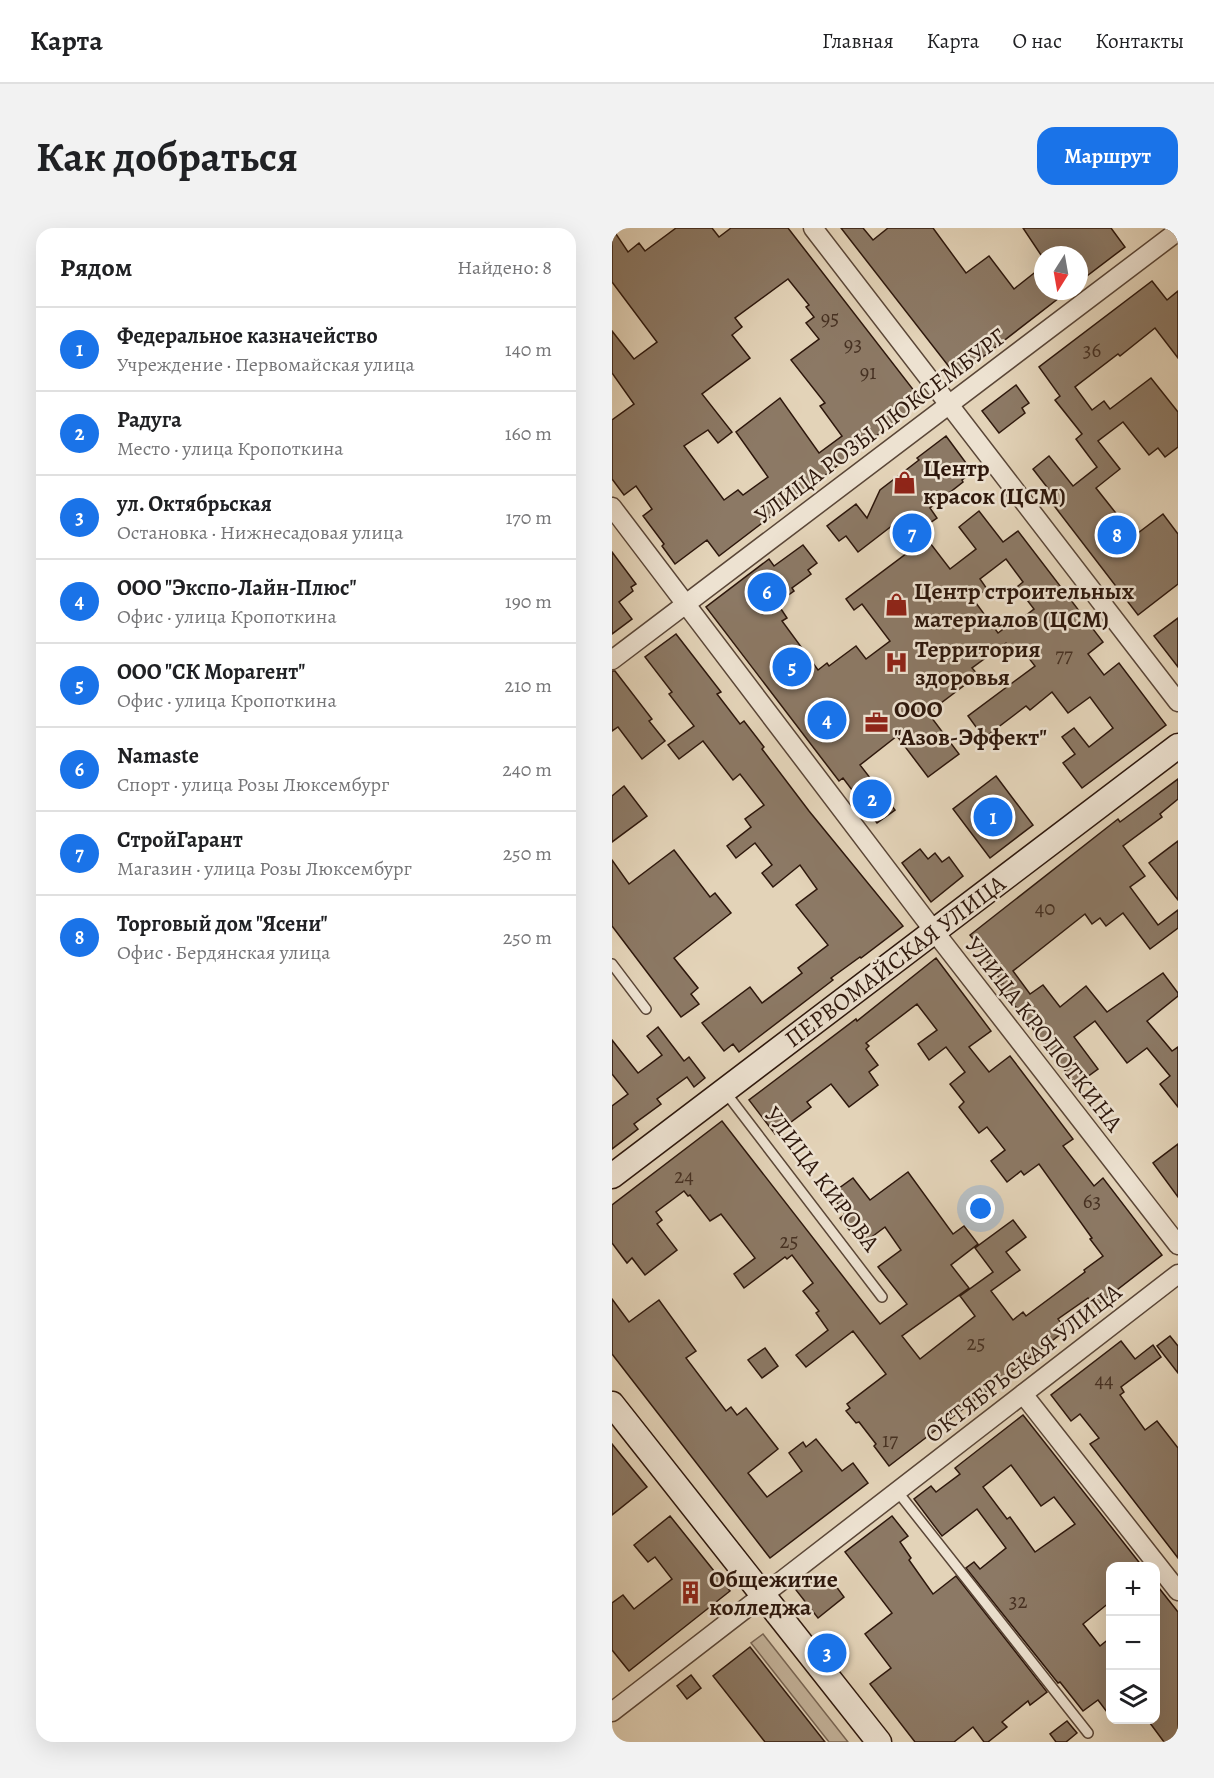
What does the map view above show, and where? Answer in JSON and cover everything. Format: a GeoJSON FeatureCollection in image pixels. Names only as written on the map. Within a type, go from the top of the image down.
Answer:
{"type":"FeatureCollection","features":[{"type":"Feature","properties":{"kind":"street"},"geometry":{"type":"LineString","coordinates":[[813,228],[1178,702]]}},
{"type":"Feature","properties":{"kind":"street","name":"УЛИЦА РОЗЫ ЛЮКСЕМБУРГ"},"geometry":{"type":"LineString","coordinates":[[612,660],[1178,231]]}},
{"type":"Feature","properties":{"kind":"street","name":"УЛИЦА КРОПОТКИНА"},"geometry":{"type":"LineString","coordinates":[[612,507],[934,931],[1178,1245]]}},
{"type":"Feature","properties":{"kind":"street","name":"ПЕРВОМАЙСКАЯ УЛИЦА"},"geometry":{"type":"LineString","coordinates":[[612,1176],[1178,746]]}},
{"type":"Feature","properties":{"kind":"street","name":"ОКТЯБРЬСКАЯ УЛИЦА"},"geometry":{"type":"LineString","coordinates":[[612,1712],[1178,1274]]}},
{"type":"Feature","properties":{"kind":"street"},"geometry":{"type":"LineString","coordinates":[[1023,1394],[1178,1591]]}},
{"type":"Feature","properties":{"kind":"street"},"geometry":{"type":"LineString","coordinates":[[612,1404],[879,1742]]}},
{"type":"Feature","properties":{"kind":"lane"},"geometry":{"type":"LineString","coordinates":[[612,964],[646,1009]]}},
{"type":"Feature","properties":{"kind":"lane","name":"УЛИЦА КИРОВА"},"geometry":{"type":"LineString","coordinates":[[724,1091],[882,1297]]}},
{"type":"Feature","properties":{"kind":"lane"},"geometry":{"type":"LineString","coordinates":[[897,1491],[1088,1733]]}},
{"type":"Feature","properties":{"kind":"shaded area"},"geometry":{"type":"Polygon","coordinates":[[[763,1634],[848,1742],[829,1742],[751,1643],[763,1634]]]}},
{"type":"Feature","properties":{"kind":"building"},"geometry":{"type":"Polygon","coordinates":[[[612,228],[628,252],[639,243],[645,251],[676,228],[712,228],[719,237],[731,228],[788,228],[922,401],[719,556],[707,540],[675,564],[662,546],[664,544],[643,516],[652,509],[636,486],[624,495],[612,479],[612,420],[634,404],[612,373],[612,331],[634,359],[657,342],[612,282],[612,228]],[[788,279],[735,318],[742,327],[732,335],[750,358],[702,394],[732,432],[718,443],[708,430],[684,446],[724,500],[738,490],[743,495],[768,477],[736,432],[780,398],[819,453],[842,436],[820,406],[825,403],[791,360],[819,339],[806,323],[814,317],[806,307],[809,305],[788,279]]]}},
{"type":"Feature","properties":{"kind":"building"},"geometry":{"type":"Polygon","coordinates":[[[841,228],[863,228],[873,240],[888,228],[933,228],[966,273],[989,256],[1014,289],[1034,273],[1034,300],[1056,300],[957,377],[841,228]]]}},
{"type":"Feature","properties":{"kind":"building"},"geometry":{"type":"Polygon","coordinates":[[[1023,228],[1111,228],[1125,247],[1088,275],[1088,246],[1035,246],[1023,228]]]}},
{"type":"Feature","properties":{"kind":"building"},"geometry":{"type":"Polygon","coordinates":[[[1152,281],[1167,300],[1178,291],[1178,358],[1155,328],[1075,387],[1092,410],[1104,401],[1110,409],[1151,378],[1178,412],[1178,447],[1165,457],[1158,448],[1149,455],[1123,422],[1098,441],[1120,469],[1096,488],[1134,536],[1163,514],[1178,534],[1178,584],[1138,615],[1052,503],[1057,500],[1033,469],[1049,456],[1073,486],[1097,467],[1076,439],[1082,434],[1055,400],[1060,396],[1039,367],[1152,281]]]}},
{"type":"Feature","properties":{"kind":"building"},"geometry":{"type":"Polygon","coordinates":[[[1016,385],[1029,403],[1022,408],[1025,413],[999,433],[982,411],[1016,385]]]}},
{"type":"Feature","properties":{"kind":"building"},"geometry":{"type":"Polygon","coordinates":[[[946,436],[971,473],[930,508],[937,518],[920,530],[950,569],[976,549],[959,527],[979,511],[1003,542],[1018,531],[1103,642],[1088,654],[1104,675],[1119,663],[1166,725],[1082,788],[1063,763],[1075,754],[1062,737],[1074,728],[1089,747],[1113,728],[1090,697],[1068,713],[1052,692],[1030,710],[1026,706],[984,738],[968,716],[1035,666],[1018,644],[1011,650],[1006,643],[972,668],[978,675],[928,713],[959,754],[928,777],[897,736],[860,765],[895,810],[877,823],[843,778],[839,781],[706,607],[769,559],[774,566],[803,545],[817,563],[808,570],[811,574],[792,588],[794,591],[777,603],[787,618],[782,621],[818,670],[827,663],[829,666],[856,646],[866,659],[890,641],[862,604],[854,610],[846,599],[911,550],[893,525],[858,552],[846,536],[839,541],[827,526],[856,504],[867,518],[880,490],[919,460],[917,458],[946,436]],[[1006,559],[980,579],[987,589],[973,599],[998,633],[1010,624],[1012,626],[1034,609],[1017,587],[1023,582],[1006,559]]]}},
{"type":"Feature","properties":{"kind":"building"},"geometry":{"type":"Polygon","coordinates":[[[612,552],[636,584],[631,587],[633,591],[619,602],[632,619],[612,634],[612,552]]]}},
{"type":"Feature","properties":{"kind":"building"},"geometry":{"type":"Polygon","coordinates":[[[1178,618],[1178,667],[1154,636],[1178,618]]]}},
{"type":"Feature","properties":{"kind":"building"},"geometry":{"type":"Polygon","coordinates":[[[676,634],[721,692],[717,694],[740,724],[744,721],[764,747],[762,749],[809,811],[903,926],[831,978],[833,980],[739,1052],[733,1044],[724,1051],[702,1023],[750,987],[762,1003],[802,973],[798,968],[828,945],[796,905],[817,889],[800,865],[773,887],[762,873],[772,865],[755,843],[736,858],[727,846],[751,827],[745,819],[764,805],[740,774],[733,780],[703,741],[679,759],[668,745],[694,726],[669,694],[672,692],[645,657],[676,634]]]}},
{"type":"Feature","properties":{"kind":"building"},"geometry":{"type":"Polygon","coordinates":[[[612,671],[615,671],[652,719],[649,721],[665,741],[642,759],[618,727],[612,731],[612,671]]]}},
{"type":"Feature","properties":{"kind":"building"},"geometry":{"type":"Polygon","coordinates":[[[996,776],[1033,825],[990,858],[953,809],[996,776]]]}},
{"type":"Feature","properties":{"kind":"building"},"geometry":{"type":"Polygon","coordinates":[[[1178,779],[1178,799],[1160,814],[1162,817],[1123,846],[1145,876],[1130,887],[1158,925],[1178,910],[1178,928],[1150,949],[1123,913],[1106,926],[1100,918],[1092,924],[1085,914],[1013,971],[1030,994],[1043,985],[1060,1007],[1086,986],[1107,1012],[1163,973],[1178,996],[1147,1021],[1172,1051],[1178,1047],[1178,1107],[1160,1084],[1170,1076],[1147,1048],[1127,1063],[1095,1021],[1074,1037],[1098,1069],[1076,1085],[999,985],[1003,983],[983,957],[986,955],[970,935],[1118,819],[1120,822],[1178,779]]]}},
{"type":"Feature","properties":{"kind":"building"},"geometry":{"type":"Polygon","coordinates":[[[624,786],[647,816],[612,842],[612,796],[624,786]]]}},
{"type":"Feature","properties":{"kind":"building"},"geometry":{"type":"Polygon","coordinates":[[[1178,841],[1178,900],[1149,863],[1178,841]]]}},
{"type":"Feature","properties":{"kind":"building"},"geometry":{"type":"Polygon","coordinates":[[[920,849],[928,859],[935,853],[942,862],[949,857],[963,876],[931,902],[902,863],[920,849]]]}},
{"type":"Feature","properties":{"kind":"building"},"geometry":{"type":"Polygon","coordinates":[[[674,850],[710,897],[715,893],[731,913],[674,958],[698,988],[691,994],[699,1004],[681,1017],[612,926],[612,860],[629,884],[674,850]]]}},
{"type":"Feature","properties":{"kind":"building"},"geometry":{"type":"Polygon","coordinates":[[[936,958],[991,1031],[969,1047],[989,1072],[1010,1056],[1073,1139],[1063,1146],[1094,1186],[1103,1178],[1162,1255],[1095,1307],[1088,1298],[1058,1319],[1066,1330],[889,1466],[859,1422],[856,1423],[846,1411],[850,1408],[847,1404],[886,1374],[853,1331],[806,1367],[796,1355],[828,1330],[816,1313],[819,1311],[803,1291],[813,1283],[792,1255],[787,1259],[785,1257],[744,1288],[734,1274],[755,1258],[721,1214],[710,1221],[690,1195],[688,1196],[684,1191],[656,1212],[662,1220],[657,1224],[677,1250],[645,1275],[632,1258],[627,1263],[612,1243],[612,1205],[722,1121],[880,1324],[907,1304],[878,1267],[901,1250],[885,1227],[861,1245],[840,1218],[845,1214],[831,1194],[853,1178],[870,1200],[908,1172],[953,1234],[964,1226],[978,1244],[951,1265],[969,1288],[902,1336],[920,1359],[975,1316],[960,1296],[993,1272],[975,1248],[1013,1220],[1026,1237],[1006,1252],[1020,1270],[991,1291],[1013,1320],[1023,1312],[1026,1316],[1085,1272],[1084,1270],[1103,1256],[1090,1239],[1092,1238],[1039,1164],[1024,1175],[1021,1171],[1007,1182],[991,1161],[1005,1150],[987,1127],[979,1133],[959,1107],[964,1102],[950,1084],[965,1072],[946,1047],[929,1060],[918,1044],[937,1030],[917,1004],[866,1043],[869,1046],[866,1049],[878,1065],[869,1072],[878,1085],[849,1107],[831,1084],[807,1102],[811,1107],[775,1134],[749,1100],[856,1019],[857,1021],[936,958]]]}},
{"type":"Feature","properties":{"kind":"building"},"geometry":{"type":"Polygon","coordinates":[[[658,1027],[684,1061],[689,1057],[705,1078],[694,1087],[687,1077],[657,1099],[661,1104],[634,1124],[638,1129],[612,1149],[612,1106],[628,1094],[612,1074],[612,1040],[638,1073],[662,1055],[647,1036],[658,1027]]]}},
{"type":"Feature","properties":{"kind":"building"},"geometry":{"type":"Polygon","coordinates":[[[1178,1144],[1178,1197],[1153,1163],[1178,1144]]]}},
{"type":"Feature","properties":{"kind":"building"},"geometry":{"type":"Polygon","coordinates":[[[612,1299],[629,1322],[659,1300],[696,1351],[686,1358],[726,1411],[731,1407],[737,1415],[746,1408],[778,1449],[748,1473],[767,1497],[802,1471],[789,1453],[803,1442],[806,1447],[816,1439],[842,1471],[853,1463],[868,1483],[770,1558],[612,1354],[612,1299]]]}},
{"type":"Feature","properties":{"kind":"building"},"geometry":{"type":"Polygon","coordinates":[[[1170,1336],[1178,1346],[1178,1373],[1157,1346],[1170,1336]]]}},
{"type":"Feature","properties":{"kind":"building"},"geometry":{"type":"Polygon","coordinates":[[[1121,1341],[1135,1359],[1153,1345],[1161,1357],[1121,1387],[1124,1392],[1120,1395],[1145,1430],[1157,1421],[1178,1448],[1178,1558],[1090,1444],[1099,1438],[1080,1414],[1071,1421],[1051,1395],[1121,1341]]]}},
{"type":"Feature","properties":{"kind":"building"},"geometry":{"type":"Polygon","coordinates":[[[765,1348],[778,1366],[762,1378],[748,1360],[765,1348]]]}},
{"type":"Feature","properties":{"kind":"building"},"geometry":{"type":"Polygon","coordinates":[[[1023,1415],[1139,1562],[1106,1562],[1106,1605],[1083,1624],[1100,1646],[1106,1641],[1106,1711],[1098,1700],[1083,1711],[966,1568],[974,1562],[980,1569],[1006,1548],[977,1509],[942,1536],[914,1499],[931,1486],[936,1492],[960,1474],[955,1468],[1023,1415]],[[1011,1465],[983,1487],[1007,1519],[1010,1517],[1035,1552],[1075,1524],[1054,1497],[1041,1506],[1011,1465]]]}},
{"type":"Feature","properties":{"kind":"building"},"geometry":{"type":"Polygon","coordinates":[[[612,1444],[647,1487],[612,1515],[612,1444]]]}},
{"type":"Feature","properties":{"kind":"building","name":"Общежитие колледжа"},"geometry":{"type":"Polygon","coordinates":[[[670,1516],[730,1591],[629,1671],[612,1650],[612,1603],[623,1595],[634,1609],[672,1579],[655,1557],[648,1562],[634,1545],[670,1516]]]}},
{"type":"Feature","properties":{"kind":"building"},"geometry":{"type":"Polygon","coordinates":[[[892,1516],[908,1536],[900,1542],[911,1558],[909,1560],[933,1594],[956,1576],[1047,1692],[1030,1705],[1028,1701],[1002,1722],[1007,1727],[988,1742],[984,1742],[973,1727],[954,1742],[915,1742],[870,1684],[891,1668],[865,1634],[892,1613],[845,1552],[892,1516]]]}},
{"type":"Feature","properties":{"kind":"building"},"geometry":{"type":"Polygon","coordinates":[[[816,1575],[826,1588],[833,1582],[844,1597],[818,1618],[796,1590],[816,1575]]]}},
{"type":"Feature","properties":{"kind":"building"},"geometry":{"type":"Polygon","coordinates":[[[1160,1589],[1178,1612],[1178,1742],[1164,1742],[1151,1724],[1160,1724],[1160,1589]]]}},
{"type":"Feature","properties":{"kind":"building"},"geometry":{"type":"Polygon","coordinates":[[[750,1647],[825,1742],[765,1742],[713,1676],[750,1647]]]}},
{"type":"Feature","properties":{"kind":"building"},"geometry":{"type":"Polygon","coordinates":[[[691,1675],[701,1688],[687,1699],[677,1686],[691,1675]]]}},
{"type":"Feature","properties":{"kind":"building"},"geometry":{"type":"Polygon","coordinates":[[[1067,1721],[1077,1733],[1066,1742],[1056,1742],[1050,1734],[1067,1721]]]}},
{"type":"Feature","properties":{"kind":"place","name":"Центр красок (ЦСМ)"},"geometry":{"type":"Point","coordinates":[905,482]}},
{"type":"Feature","properties":{"kind":"place","name":"СтройГарант"},"geometry":{"type":"Point","coordinates":[912,533]}},
{"type":"Feature","properties":{"kind":"place","name":"Торговый дом \"Ясени\""},"geometry":{"type":"Point","coordinates":[1117,535]}},
{"type":"Feature","properties":{"kind":"place","name":"Namaste"},"geometry":{"type":"Point","coordinates":[767,592]}},
{"type":"Feature","properties":{"kind":"place","name":"Центр строительных материалов (ЦСМ)"},"geometry":{"type":"Point","coordinates":[896,605]}},
{"type":"Feature","properties":{"kind":"place","name":"Территория здоровья"},"geometry":{"type":"Point","coordinates":[897,663]}},
{"type":"Feature","properties":{"kind":"place","name":"ООО \"СК Морагент\""},"geometry":{"type":"Point","coordinates":[792,667]}},
{"type":"Feature","properties":{"kind":"place","name":"ООО \"Экспо-Лайн-Плюс\""},"geometry":{"type":"Point","coordinates":[827,720]}},
{"type":"Feature","properties":{"kind":"place","name":"ООО \"Азов-Эффект\""},"geometry":{"type":"Point","coordinates":[876,723]}},
{"type":"Feature","properties":{"kind":"place","name":"Радуга"},"geometry":{"type":"Point","coordinates":[872,799]}},
{"type":"Feature","properties":{"kind":"place","name":"Федеральное казначейство"},"geometry":{"type":"Point","coordinates":[993,817]}},
{"type":"Feature","properties":{"kind":"place","name":"Общежитие колледжа"},"geometry":{"type":"Point","coordinates":[691,1593]}},
{"type":"Feature","properties":{"kind":"place","name":"ул. Октябрьская"},"geometry":{"type":"Point","coordinates":[827,1653]}}]}
